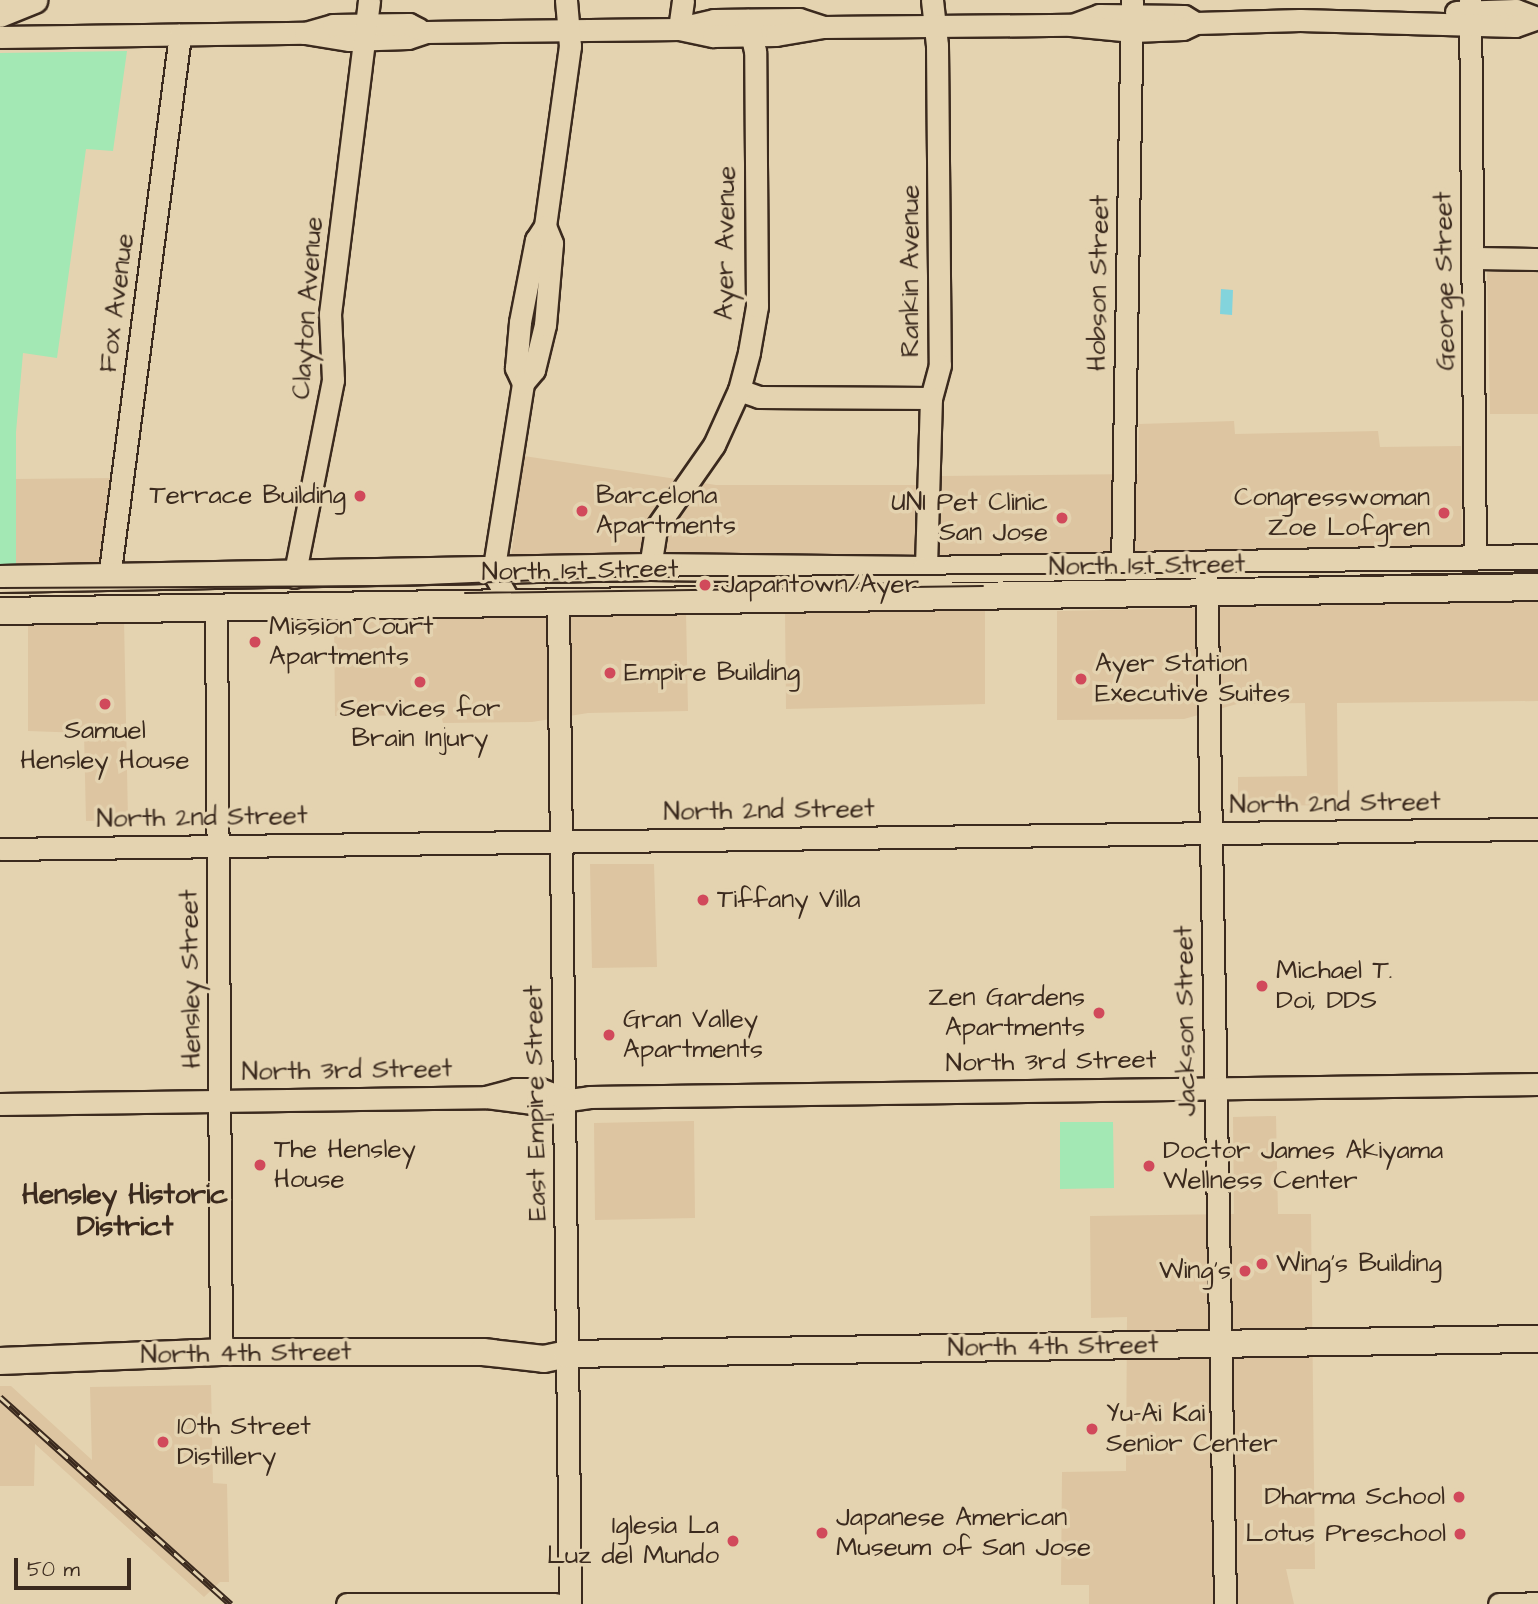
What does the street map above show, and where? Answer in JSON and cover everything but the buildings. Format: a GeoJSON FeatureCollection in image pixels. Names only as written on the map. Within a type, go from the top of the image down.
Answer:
{"type":"FeatureCollection","features":[{"type":"Feature","properties":{"kind":"main road"},"geometry":{"type":"LineString","coordinates":[[0,14],[34,0]]}},
{"type":"Feature","properties":{"kind":"main road","name":"North 1st Street"},"geometry":{"type":"LineString","coordinates":[[0,579],[294,577],[650,567],[926,570],[1538,558]]}},
{"type":"Feature","properties":{"kind":"main road","name":"North 1st Street"},"geometry":{"type":"LineString","coordinates":[[0,611],[216,605],[1538,587]]}},
{"type":"Feature","properties":{"kind":"main road","name":"North 4th Street"},"geometry":{"type":"LineString","coordinates":[[3,1358],[221,1352],[483,1352],[526,1358],[567,1354],[1538,1339]]}},
{"type":"Feature","properties":{"kind":"street","name":"Clayton Avenue"},"geometry":{"type":"LineString","coordinates":[[294,577],[333,380],[330,314],[369,0]]}},
{"type":"Feature","properties":{"kind":"street"},"geometry":{"type":"LineString","coordinates":[[510,602],[493,573],[523,383],[516,368],[525,286],[536,240],[545,226],[568,30],[566,0]]}},
{"type":"Feature","properties":{"kind":"street"},"geometry":{"type":"LineString","coordinates":[[679,29],[683,0]]}},
{"type":"Feature","properties":{"kind":"street","name":"Rankin Avenue"},"geometry":{"type":"LineString","coordinates":[[932,0],[935,26],[940,365],[931,398],[926,570],[938,595]]}},
{"type":"Feature","properties":{"kind":"street"},"geometry":{"type":"LineString","coordinates":[[0,37],[305,33],[326,39],[365,33],[408,38],[426,32],[679,29],[713,36],[751,28],[796,35],[823,27],[1071,25],[1132,15],[1183,29],[1196,23],[1301,10],[1410,20],[1470,13],[1515,26],[1538,18]]}},
{"type":"Feature","properties":{"kind":"street","name":"George Street"},"geometry":{"type":"LineString","coordinates":[[1470,13],[1475,561]]}},
{"type":"Feature","properties":{"kind":"street","name":"Hobson Street"},"geometry":{"type":"LineString","coordinates":[[1122,567],[1132,15]]}},
{"type":"Feature","properties":{"kind":"street","name":"Ayer Avenue"},"geometry":{"type":"LineString","coordinates":[[650,567],[656,528],[714,445],[739,390],[757,306],[751,28]]}},
{"type":"Feature","properties":{"kind":"street","name":"Fox Avenue"},"geometry":{"type":"LineString","coordinates":[[109,578],[180,35]]}},
{"type":"Feature","properties":{"kind":"street"},"geometry":{"type":"LineString","coordinates":[[1473,258],[1538,259]]}},
{"type":"Feature","properties":{"kind":"street"},"geometry":{"type":"LineString","coordinates":[[739,390],[759,397],[931,398]]}},
{"type":"Feature","properties":{"kind":"street","name":"Jackson Street"},"geometry":{"type":"LineString","coordinates":[[1206,564],[1224,1604]]}},
{"type":"Feature","properties":{"kind":"street","name":"East Empire Street"},"geometry":{"type":"LineString","coordinates":[[558,601],[570,1604]]}},
{"type":"Feature","properties":{"kind":"street","name":"Hensley Street"},"geometry":{"type":"LineString","coordinates":[[216,605],[221,1352]]}},
{"type":"Feature","properties":{"kind":"street","name":"North 2nd Street"},"geometry":{"type":"LineString","coordinates":[[0,849],[1538,829]]}},
{"type":"Feature","properties":{"kind":"street","name":"North 3rd Street"},"geometry":{"type":"LineString","coordinates":[[0,1104],[486,1097],[519,1105],[564,1098],[1538,1084]]}},
{"type":"Feature","properties":{"kind":"street"},"geometry":{"type":"LineString","coordinates":[[1499,1604],[1538,1603]]}},
{"type":"Feature","properties":{"kind":"street"},"geometry":{"type":"LineString","coordinates":[[347,1604],[555,1604]]}},
{"type":"Feature","properties":{"kind":"shaded area"},"geometry":{"type":"Polygon","coordinates":[[[1487,272],[1538,272],[1538,414],[1490,414],[1487,272]]]}},
{"type":"Feature","properties":{"kind":"shaded area"},"geometry":{"type":"Polygon","coordinates":[[[1234,421],[1235,434],[1378,431],[1380,447],[1461,446],[1462,556],[510,565],[524,456],[716,485],[918,485],[941,476],[1138,474],[1139,424],[1234,421]]]}},
{"type":"Feature","properties":{"kind":"shaded area"},"geometry":{"type":"Polygon","coordinates":[[[113,478],[100,571],[16,566],[15,479],[113,478]]]}},
{"type":"Feature","properties":{"kind":"shaded area"},"geometry":{"type":"Polygon","coordinates":[[[1538,601],[1538,701],[1337,703],[1338,805],[1238,806],[1238,777],[1307,776],[1305,703],[1237,704],[1184,719],[1057,720],[1057,611],[1538,601]]]}},
{"type":"Feature","properties":{"kind":"shaded area"},"geometry":{"type":"Polygon","coordinates":[[[985,609],[985,704],[786,709],[785,611],[985,609]]]}},
{"type":"Feature","properties":{"kind":"shaded area"},"geometry":{"type":"Polygon","coordinates":[[[686,612],[688,711],[588,713],[532,722],[443,723],[441,715],[335,716],[334,617],[686,612]]]}},
{"type":"Feature","properties":{"kind":"shaded area"},"geometry":{"type":"Polygon","coordinates":[[[124,620],[128,820],[86,821],[84,733],[28,731],[28,625],[124,620]]]}},
{"type":"Feature","properties":{"kind":"shaded area"},"geometry":{"type":"Polygon","coordinates":[[[590,864],[654,864],[657,967],[592,968],[590,864]]]}},
{"type":"Feature","properties":{"kind":"shaded area"},"geometry":{"type":"Polygon","coordinates":[[[1276,1116],[1278,1214],[1311,1214],[1315,1569],[1286,1569],[1294,1604],[1089,1604],[1089,1585],[1061,1585],[1062,1472],[1126,1471],[1127,1317],[1091,1318],[1090,1216],[1234,1214],[1233,1117],[1276,1116]]]}},
{"type":"Feature","properties":{"kind":"shaded area"},"geometry":{"type":"Polygon","coordinates":[[[694,1121],[695,1218],[595,1220],[594,1123],[694,1121]]]}},
{"type":"Feature","properties":{"kind":"shaded area"},"geometry":{"type":"Polygon","coordinates":[[[211,1385],[213,1483],[227,1484],[229,1582],[220,1582],[204,1597],[35,1444],[34,1486],[0,1486],[0,1386],[11,1386],[92,1460],[90,1387],[211,1385]]]}},
{"type":"Feature","properties":{"kind":"green space"},"geometry":{"type":"Polygon","coordinates":[[[127,51],[113,151],[86,149],[57,358],[23,353],[16,432],[16,584],[0,583],[0,53],[127,51]]]}},
{"type":"Feature","properties":{"kind":"green space"},"geometry":{"type":"Polygon","coordinates":[[[1060,1122],[1113,1122],[1114,1188],[1060,1189],[1060,1122]]]}},
{"type":"Feature","properties":{"kind":"water"},"geometry":{"type":"Polygon","coordinates":[[[1221,289],[1233,290],[1232,315],[1220,314],[1221,289]]]}},
{"type":"Feature","properties":{"kind":"tram line"},"geometry":{"type":"LineString","coordinates":[[0,588],[404,586],[613,577],[1538,570]]}},
{"type":"Feature","properties":{"kind":"tram line"},"geometry":{"type":"LineString","coordinates":[[465,593],[983,586]]}},
{"type":"Feature","properties":{"kind":"railway"},"geometry":{"type":"LineString","coordinates":[[0,1397],[231,1604]]}},
{"type":"Feature","properties":{"kind":"place","name":"Terrace Building"},"geometry":{"type":"Point","coordinates":[360,496]}},
{"type":"Feature","properties":{"kind":"place","name":"Barcelona Apartments"},"geometry":{"type":"Point","coordinates":[582,511]}},
{"type":"Feature","properties":{"kind":"place","name":"Congresswoman Zoe Lofgren"},"geometry":{"type":"Point","coordinates":[1444,513]}},
{"type":"Feature","properties":{"kind":"place","name":"UNI Pet Clinic San Jose"},"geometry":{"type":"Point","coordinates":[1062,518]}},
{"type":"Feature","properties":{"kind":"place","name":"Japantown/Ayer"},"geometry":{"type":"Point","coordinates":[705,585]}},
{"type":"Feature","properties":{"kind":"place","name":"Mission Court Apartments"},"geometry":{"type":"Point","coordinates":[255,642]}},
{"type":"Feature","properties":{"kind":"place","name":"Empire Building"},"geometry":{"type":"Point","coordinates":[610,673]}},
{"type":"Feature","properties":{"kind":"place","name":"Ayer Station Executive Suites"},"geometry":{"type":"Point","coordinates":[1081,679]}},
{"type":"Feature","properties":{"kind":"place","name":"Services for Brain Injury"},"geometry":{"type":"Point","coordinates":[420,682]}},
{"type":"Feature","properties":{"kind":"place","name":"Samuel Hensley House"},"geometry":{"type":"Point","coordinates":[105,704]}},
{"type":"Feature","properties":{"kind":"place","name":"Tiffany Villa"},"geometry":{"type":"Point","coordinates":[703,900]}},
{"type":"Feature","properties":{"kind":"place","name":"Michael T. Doi, DDS"},"geometry":{"type":"Point","coordinates":[1262,986]}},
{"type":"Feature","properties":{"kind":"place","name":"Zen Gardens Apartments"},"geometry":{"type":"Point","coordinates":[1099,1013]}},
{"type":"Feature","properties":{"kind":"place","name":"Gran Valley Apartments"},"geometry":{"type":"Point","coordinates":[609,1035]}},
{"type":"Feature","properties":{"kind":"place","name":"The Hensley House"},"geometry":{"type":"Point","coordinates":[260,1165]}},
{"type":"Feature","properties":{"kind":"place","name":"Doctor James Akiyama Wellness Center"},"geometry":{"type":"Point","coordinates":[1149,1166]}},
{"type":"Feature","properties":{"kind":"place","name":"Wing’s Building"},"geometry":{"type":"Point","coordinates":[1262,1264]}},
{"type":"Feature","properties":{"kind":"place","name":"Wing’s"},"geometry":{"type":"Point","coordinates":[1245,1271]}},
{"type":"Feature","properties":{"kind":"place","name":"Yu-Ai Kai Senior Center"},"geometry":{"type":"Point","coordinates":[1092,1429]}},
{"type":"Feature","properties":{"kind":"place","name":"10th Street Distillery"},"geometry":{"type":"Point","coordinates":[163,1442]}},
{"type":"Feature","properties":{"kind":"place","name":"Dharma School"},"geometry":{"type":"Point","coordinates":[1459,1497]}},
{"type":"Feature","properties":{"kind":"place","name":"Japanese American Museum of San Jose"},"geometry":{"type":"Point","coordinates":[822,1533]}},
{"type":"Feature","properties":{"kind":"place","name":"Lotus Preschool"},"geometry":{"type":"Point","coordinates":[1460,1534]}},
{"type":"Feature","properties":{"kind":"place","name":"Iglesia La Luz del Mundo"},"geometry":{"type":"Point","coordinates":[733,1541]}},
{"type":"Feature","properties":{"kind":"district","name":"Hensley Historic District"},"geometry":{"type":"Point","coordinates":[125,1211]}}]}
